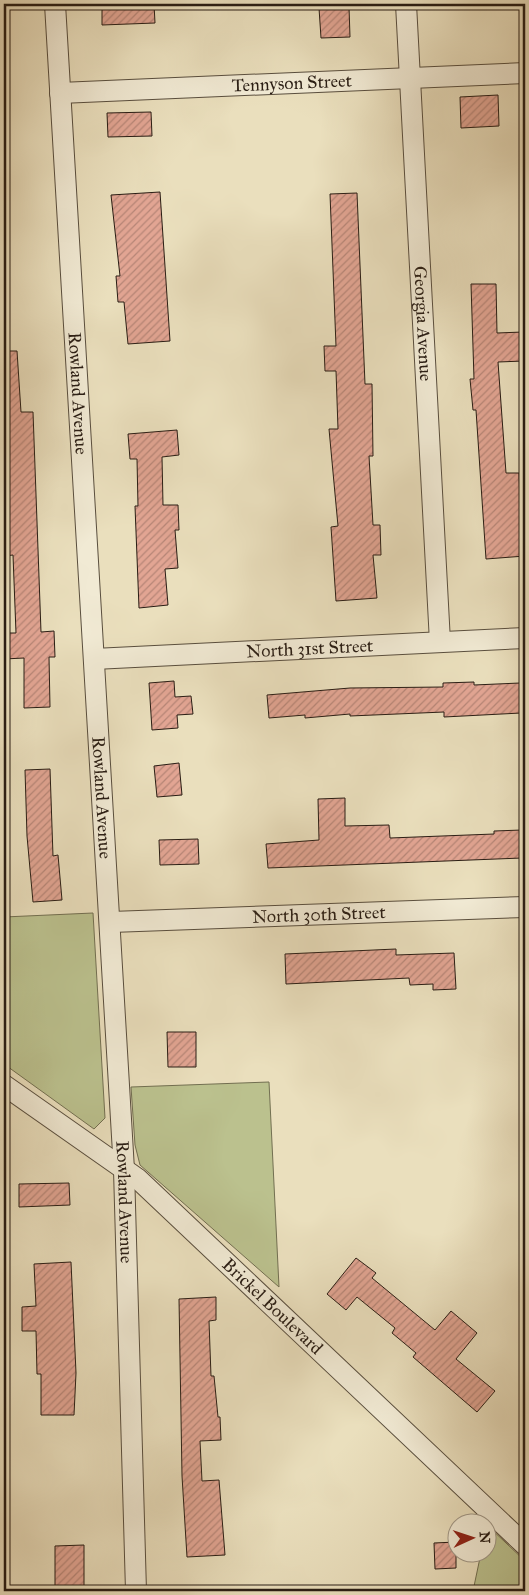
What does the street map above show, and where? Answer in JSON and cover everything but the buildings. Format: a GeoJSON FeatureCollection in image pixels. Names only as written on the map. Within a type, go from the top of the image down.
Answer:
{"type":"FeatureCollection","features":[{"type":"Feature","properties":{"kind":"street","name":"Rowland Avenue"},"geometry":{"type":"LineString","coordinates":[[55,4],[111,922],[124,1170],[136,1591]]}},
{"type":"Feature","properties":{"kind":"street","name":"Georgia Avenue"},"geometry":{"type":"LineString","coordinates":[[406,4],[440,642]]}},
{"type":"Feature","properties":{"kind":"street","name":"Tennyson Street"},"geometry":{"type":"LineString","coordinates":[[60,93],[525,73]]}},
{"type":"Feature","properties":{"kind":"street","name":"North 31st Street"},"geometry":{"type":"LineString","coordinates":[[94,659],[525,638]]}},
{"type":"Feature","properties":{"kind":"street","name":"North 30th Street"},"geometry":{"type":"LineString","coordinates":[[111,922],[525,907]]}},
{"type":"Feature","properties":{"kind":"street","name":"Brickel Boulevard"},"geometry":{"type":"LineString","coordinates":[[4,1085],[124,1170],[172,1210],[525,1545]]}},
{"type":"Feature","properties":{"kind":"green space"},"geometry":{"type":"Polygon","coordinates":[[[93,913],[105,1118],[94,1129],[4,1064],[4,917],[93,913]]]}},
{"type":"Feature","properties":{"kind":"green space"},"geometry":{"type":"Polygon","coordinates":[[[269,1082],[279,1287],[140,1165],[135,1145],[131,1087],[269,1082]]]}},
{"type":"Feature","properties":{"kind":"green space"},"geometry":{"type":"Polygon","coordinates":[[[496,1534],[525,1561],[525,1591],[473,1591],[479,1562],[496,1562],[496,1534]]]}}]}
